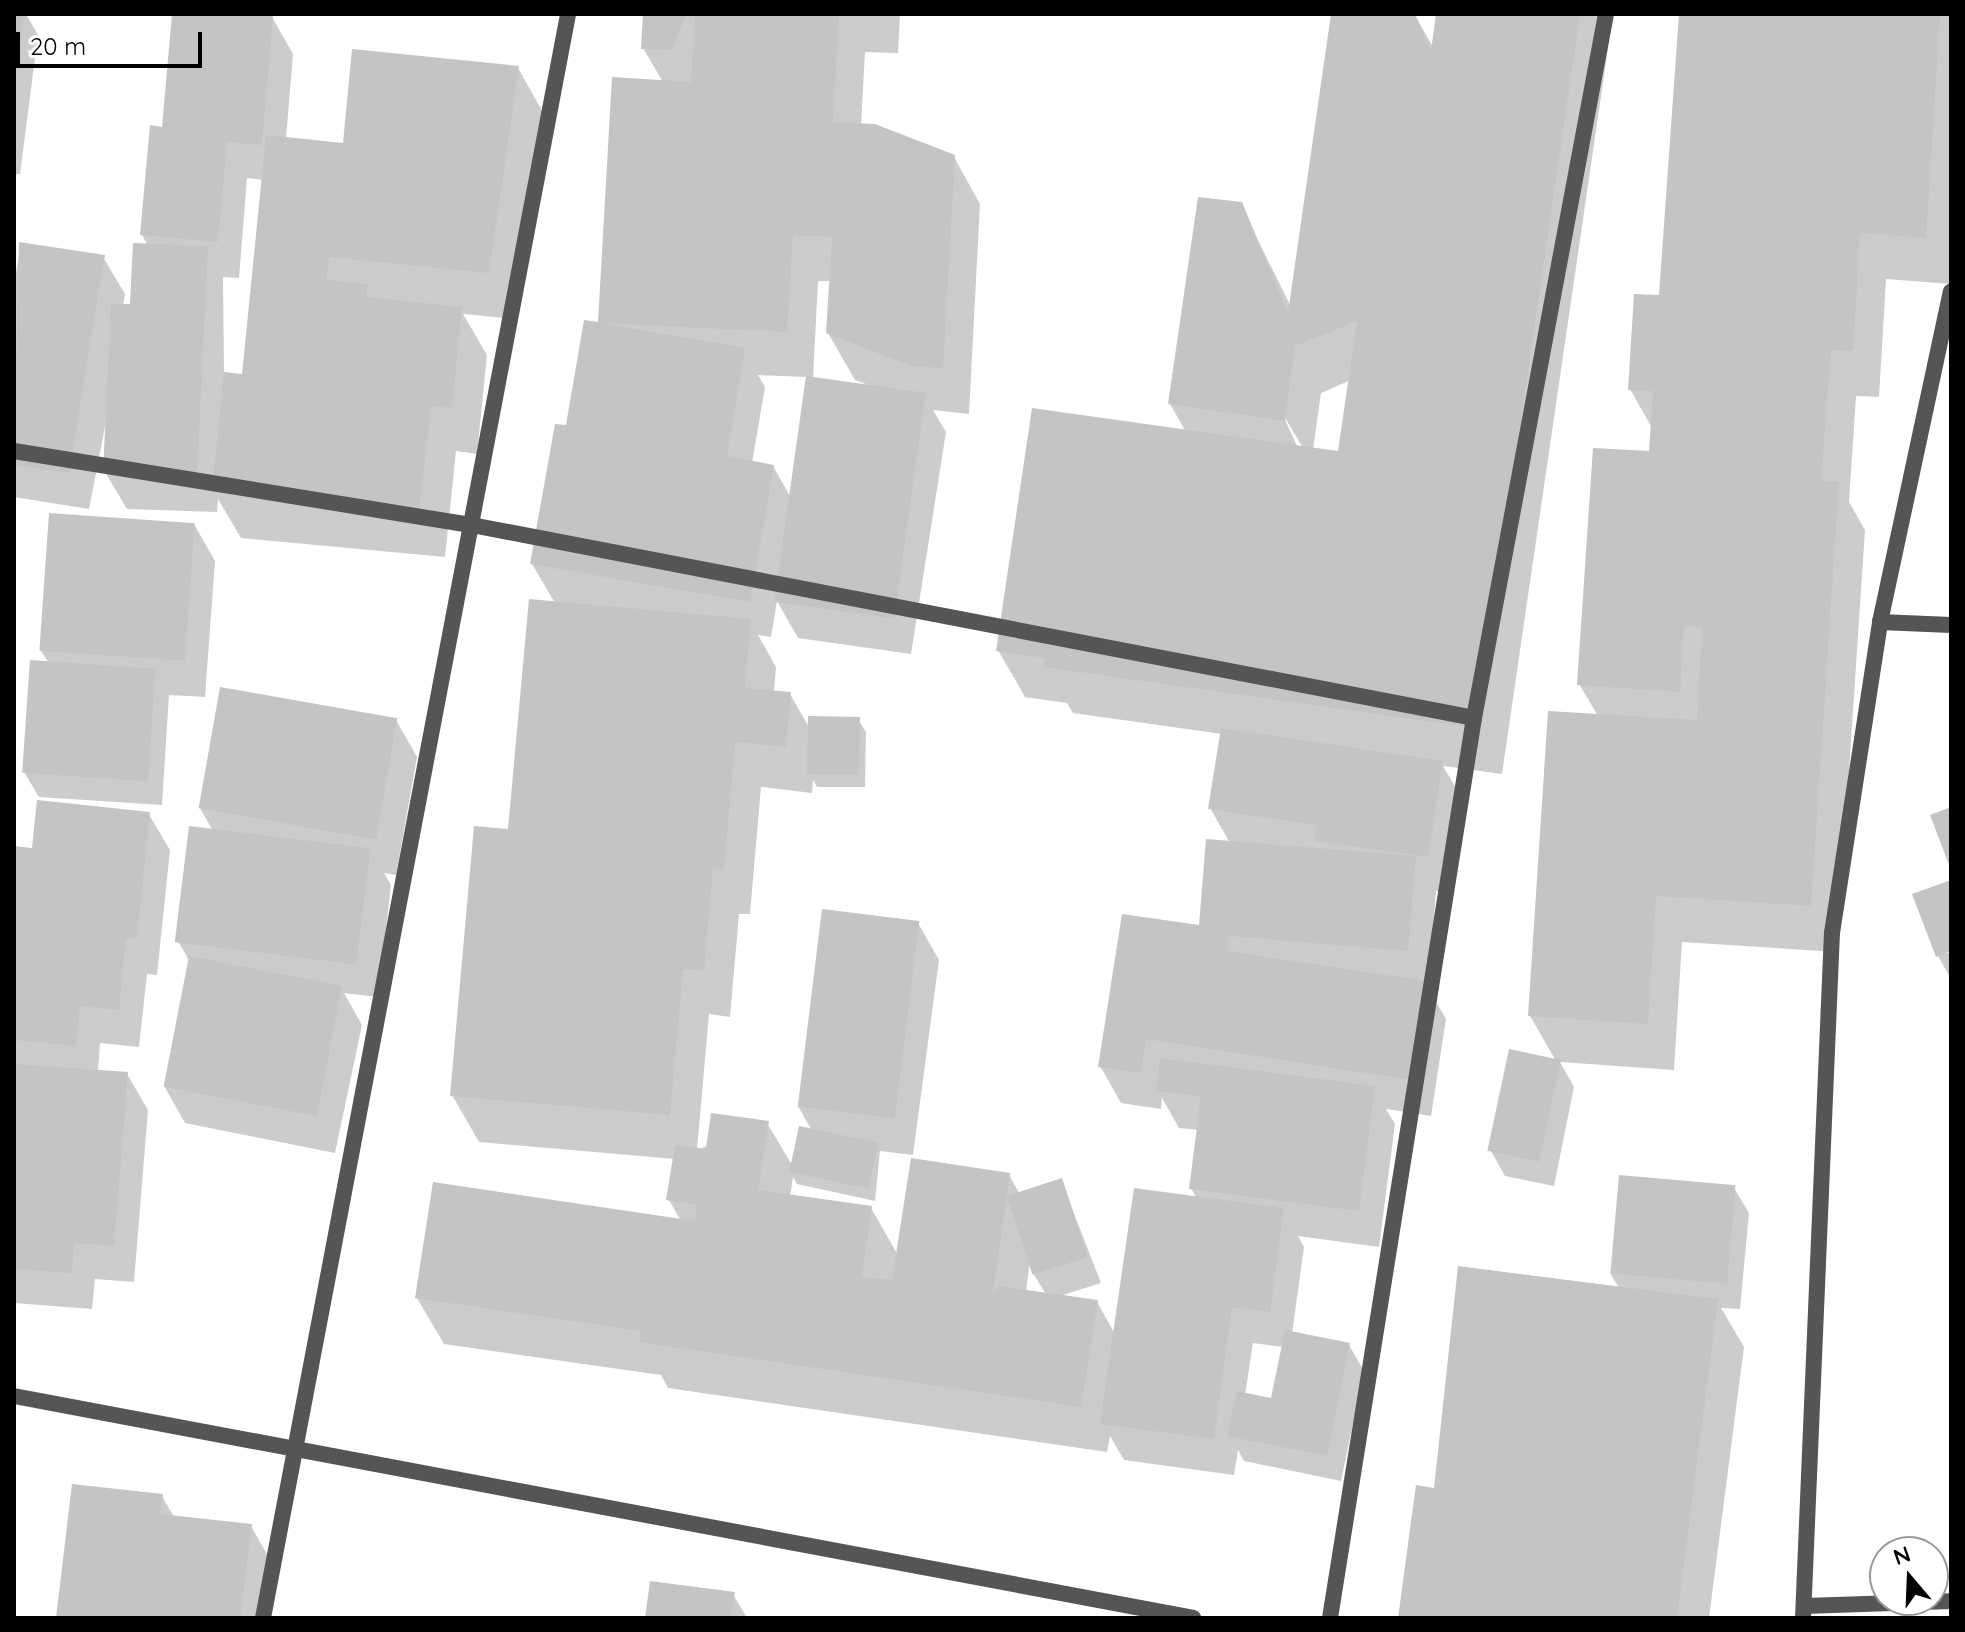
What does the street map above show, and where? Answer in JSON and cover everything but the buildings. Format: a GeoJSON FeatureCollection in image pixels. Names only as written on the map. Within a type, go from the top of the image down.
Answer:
{"type":"FeatureCollection","features":[{"type":"Feature","properties":{"kind":"street"},"geometry":{"type":"LineString","coordinates":[[263,1618],[296,1452],[376,998],[477,526],[568,14]]}},
{"type":"Feature","properties":{"kind":"street"},"geometry":{"type":"LineString","coordinates":[[1330,1618],[1474,718],[1606,14]]}},
{"type":"Feature","properties":{"kind":"street"},"geometry":{"type":"LineString","coordinates":[[1951,292],[1948,326],[1880,622],[1832,933],[1803,1612],[1951,1601]]}},
{"type":"Feature","properties":{"kind":"street"},"geometry":{"type":"LineString","coordinates":[[14,451],[477,526],[1474,718]]}},
{"type":"Feature","properties":{"kind":"street"},"geometry":{"type":"LineString","coordinates":[[1880,622],[1951,625]]}},
{"type":"Feature","properties":{"kind":"street"},"geometry":{"type":"LineString","coordinates":[[14,1396],[296,1452],[1193,1618]]}}]}
